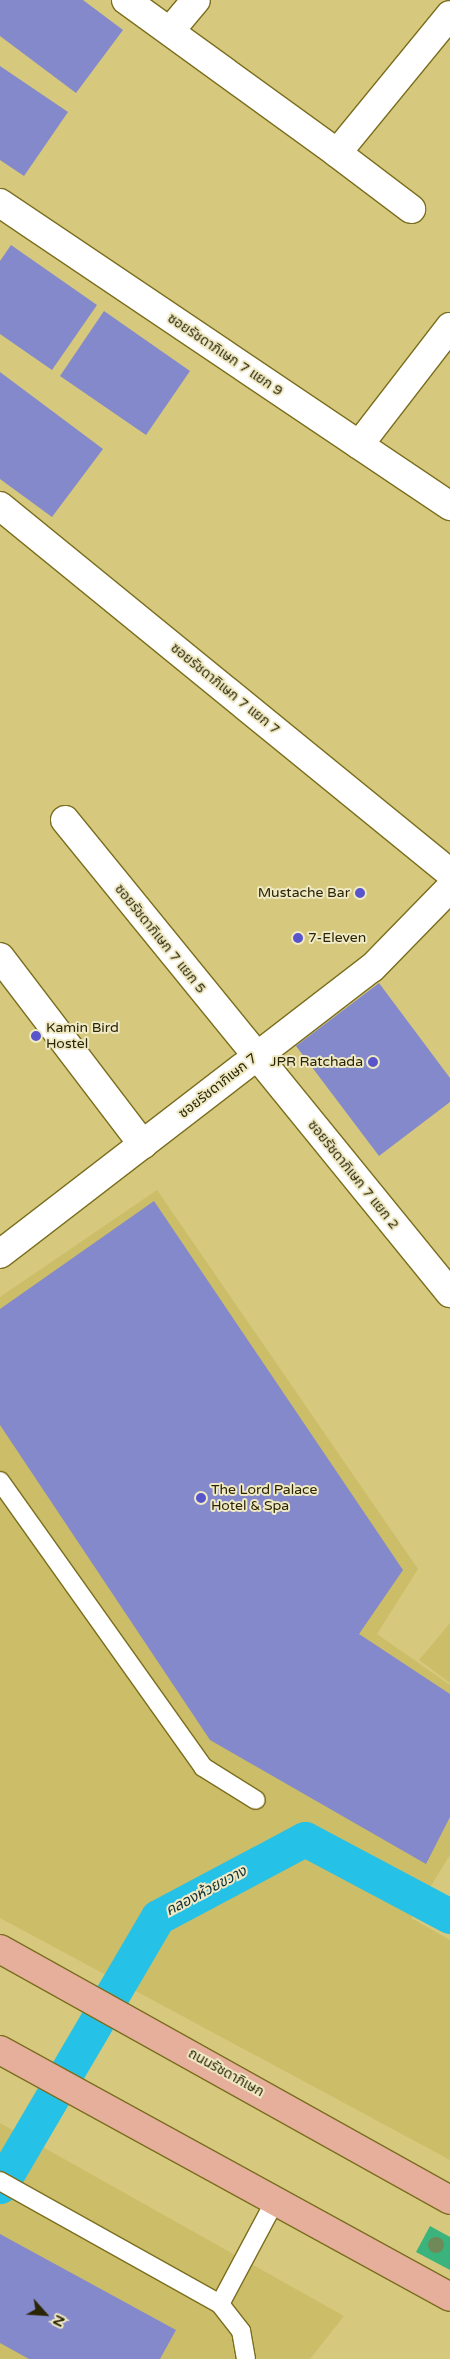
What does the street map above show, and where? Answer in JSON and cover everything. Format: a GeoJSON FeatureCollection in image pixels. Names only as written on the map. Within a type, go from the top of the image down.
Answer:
{"type":"FeatureCollection","features":[{"type":"Feature","properties":{"kind":"main road","name":"ถนนรัชดาภิเษก"},"geometry":{"type":"LineString","coordinates":[[0,1948],[314,2122],[450,2200]]}},
{"type":"Feature","properties":{"kind":"main road"},"geometry":{"type":"LineString","coordinates":[[0,2050],[450,2297]]}},
{"type":"Feature","properties":{"kind":"street"},"geometry":{"type":"LineString","coordinates":[[126,0],[411,209]]}},
{"type":"Feature","properties":{"kind":"street"},"geometry":{"type":"LineString","coordinates":[[170,31],[196,0]]}},
{"type":"Feature","properties":{"kind":"street"},"geometry":{"type":"LineString","coordinates":[[336,153],[450,15]]}},
{"type":"Feature","properties":{"kind":"street","name":"ซอยรัชดาภิเษก 7 แยก 9"},"geometry":{"type":"LineString","coordinates":[[0,203],[450,506]]}},
{"type":"Feature","properties":{"kind":"street"},"geometry":{"type":"LineString","coordinates":[[359,445],[450,328]]}},
{"type":"Feature","properties":{"kind":"street","name":"ซอยรัชดาภิเษก 7 แยก 7"},"geometry":{"type":"LineString","coordinates":[[0,506],[450,873]]}},
{"type":"Feature","properties":{"kind":"street","name":"ซอยรัชดาภิเษก 7 แยก 5"},"geometry":{"type":"LineString","coordinates":[[65,820],[256,1057]]}},
{"type":"Feature","properties":{"kind":"street","name":"ซอยรัชดาภิเษก 7"},"geometry":{"type":"LineString","coordinates":[[0,1254],[372,968],[450,888]]}},
{"type":"Feature","properties":{"kind":"street"},"geometry":{"type":"LineString","coordinates":[[0,957],[143,1144]]}},
{"type":"Feature","properties":{"kind":"street","name":"ซอยรัชดาภิเษก 7 แยก 2"},"geometry":{"type":"LineString","coordinates":[[256,1057],[450,1293]]}},
{"type":"Feature","properties":{"kind":"lane"},"geometry":{"type":"LineString","coordinates":[[0,1481],[203,1766],[256,1800]]}},
{"type":"Feature","properties":{"kind":"lane"},"geometry":{"type":"LineString","coordinates":[[0,2181],[220,2304],[241,2332],[246,2359]]}},
{"type":"Feature","properties":{"kind":"lane"},"geometry":{"type":"LineString","coordinates":[[220,2304],[276,2201]]}},
{"type":"Feature","properties":{"kind":"shaded area"},"geometry":{"type":"Polygon","coordinates":[[[157,1190],[418,1569],[377,1634],[450,1685],[450,1855],[411,1918],[450,1940],[450,2160],[0,1918],[0,1297],[157,1190]]]}},
{"type":"Feature","properties":{"kind":"shaded area"},"geometry":{"type":"Polygon","coordinates":[[[450,1623],[450,1683],[419,1660],[450,1623]]]}},
{"type":"Feature","properties":{"kind":"shaded area"},"geometry":{"type":"Polygon","coordinates":[[[0,2123],[344,2316],[310,2359],[0,2359],[0,2123]]]}},
{"type":"Feature","properties":{"kind":"green space"},"geometry":{"type":"Polygon","coordinates":[[[430,2226],[450,2237],[450,2270],[416,2252],[430,2226]]]}},
{"type":"Feature","properties":{"kind":"building"},"geometry":{"type":"Polygon","coordinates":[[[0,0],[83,0],[123,30],[76,93],[0,36],[0,0]]]}},
{"type":"Feature","properties":{"kind":"building"},"geometry":{"type":"Polygon","coordinates":[[[0,66],[68,112],[24,176],[0,160],[0,66]]]}},
{"type":"Feature","properties":{"kind":"building"},"geometry":{"type":"Polygon","coordinates":[[[11,245],[97,305],[52,370],[0,334],[0,261],[11,245]]]}},
{"type":"Feature","properties":{"kind":"building"},"geometry":{"type":"Polygon","coordinates":[[[104,311],[190,371],[146,435],[60,376],[104,311]]]}},
{"type":"Feature","properties":{"kind":"building"},"geometry":{"type":"Polygon","coordinates":[[[0,372],[103,449],[52,517],[0,479],[0,372]]]}},
{"type":"Feature","properties":{"kind":"building","name":"JPR Ratchada"},"geometry":{"type":"Polygon","coordinates":[[[379,983],[450,1078],[450,1102],[379,1156],[296,1046],[379,983]]]}},
{"type":"Feature","properties":{"kind":"building","name":"The Lord Palace Hotel & Spa"},"geometry":{"type":"Polygon","coordinates":[[[154,1201],[403,1570],[359,1634],[450,1694],[450,1817],[426,1864],[210,1740],[0,1425],[0,1309],[154,1201]]]}},
{"type":"Feature","properties":{"kind":"building"},"geometry":{"type":"Polygon","coordinates":[[[0,2234],[176,2330],[160,2359],[29,2359],[0,2343],[0,2234]]]}},
{"type":"Feature","properties":{"kind":"waterway","name":"คลองห้วยขวาง"},"geometry":{"type":"LineString","coordinates":[[0,2186],[158,1917],[305,1839],[450,1916]]}},
{"type":"Feature","properties":{"kind":"place","name":"Mustache Bar"},"geometry":{"type":"Point","coordinates":[360,893]}},
{"type":"Feature","properties":{"kind":"place","name":"7-Eleven"},"geometry":{"type":"Point","coordinates":[298,938]}},
{"type":"Feature","properties":{"kind":"place","name":"Kamin Bird Hostel"},"geometry":{"type":"Point","coordinates":[36,1036]}},
{"type":"Feature","properties":{"kind":"place","name":"JPR Ratchada"},"geometry":{"type":"Point","coordinates":[373,1062]}},
{"type":"Feature","properties":{"kind":"place","name":"The Lord Palace Hotel & Spa"},"geometry":{"type":"Point","coordinates":[201,1498]}}]}
